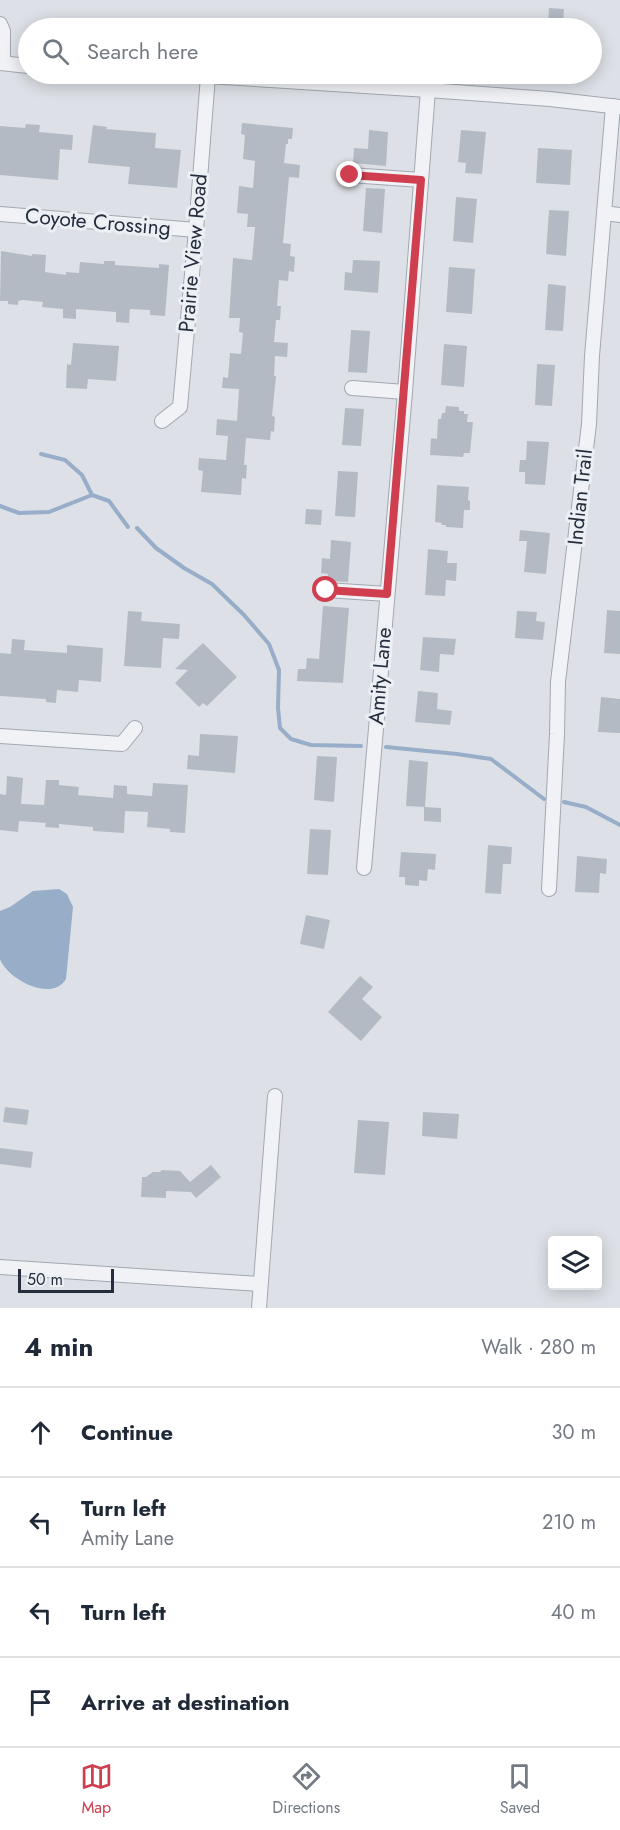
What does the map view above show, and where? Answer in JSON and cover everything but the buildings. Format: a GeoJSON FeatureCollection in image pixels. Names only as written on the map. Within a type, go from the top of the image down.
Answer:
{"type":"FeatureCollection","features":[{"type":"Feature","properties":{"kind":"street"},"geometry":{"type":"LineString","coordinates":[[0,24],[3,31],[2,63],[18,65]]}},
{"type":"Feature","properties":{"kind":"street","name":"Prairie View Road"},"geometry":{"type":"LineString","coordinates":[[162,422],[180,406],[207,84]]}},
{"type":"Feature","properties":{"kind":"street"},"geometry":{"type":"LineString","coordinates":[[334,84],[550,99],[616,106]]}},
{"type":"Feature","properties":{"kind":"street","name":"Amity Lane"},"geometry":{"type":"LineString","coordinates":[[364,868],[405,392],[428,90]]}},
{"type":"Feature","properties":{"kind":"street","name":"Indian Trail"},"geometry":{"type":"LineString","coordinates":[[549,889],[558,682],[589,424],[592,356],[604,213],[616,106]]}},
{"type":"Feature","properties":{"kind":"street"},"geometry":{"type":"LineString","coordinates":[[350,175],[421,180]]}},
{"type":"Feature","properties":{"kind":"street"},"geometry":{"type":"LineString","coordinates":[[604,213],[620,215]]}},
{"type":"Feature","properties":{"kind":"street","name":"Coyote Crossing"},"geometry":{"type":"LineString","coordinates":[[0,214],[196,230]]}},
{"type":"Feature","properties":{"kind":"street"},"geometry":{"type":"LineString","coordinates":[[352,388],[405,392]]}},
{"type":"Feature","properties":{"kind":"street"},"geometry":{"type":"LineString","coordinates":[[326,590],[387,594]]}},
{"type":"Feature","properties":{"kind":"street"},"geometry":{"type":"LineString","coordinates":[[0,736],[122,744],[135,728]]}},
{"type":"Feature","properties":{"kind":"street"},"geometry":{"type":"LineString","coordinates":[[259,1308],[275,1096]]}},
{"type":"Feature","properties":{"kind":"street"},"geometry":{"type":"LineString","coordinates":[[0,1267],[260,1284]]}},
{"type":"Feature","properties":{"kind":"water"},"geometry":{"type":"Polygon","coordinates":[[[59,889],[67,894],[73,907],[66,979],[59,986],[51,989],[41,988],[20,980],[4,967],[0,959],[0,911],[33,891],[59,889]]]}},
{"type":"Feature","properties":{"kind":"waterway"},"geometry":{"type":"LineString","coordinates":[[41,454],[65,460],[82,475],[92,495]]}},
{"type":"Feature","properties":{"kind":"waterway"},"geometry":{"type":"LineString","coordinates":[[0,506],[19,513],[49,512],[92,495],[109,501],[128,527]]}},
{"type":"Feature","properties":{"kind":"waterway"},"geometry":{"type":"LineString","coordinates":[[137,528],[156,548],[212,584],[244,615],[269,644],[279,670],[280,728],[291,739],[311,745],[361,746]]}},
{"type":"Feature","properties":{"kind":"waterway"},"geometry":{"type":"LineString","coordinates":[[386,747],[491,759],[544,799]]}},
{"type":"Feature","properties":{"kind":"waterway"},"geometry":{"type":"LineString","coordinates":[[564,802],[586,807],[620,825]]}},
{"type":"Feature","properties":{"kind":"route"},"geometry":{"type":"LineString","coordinates":[[326,590],[387,594],[421,180],[350,175]]}}]}
